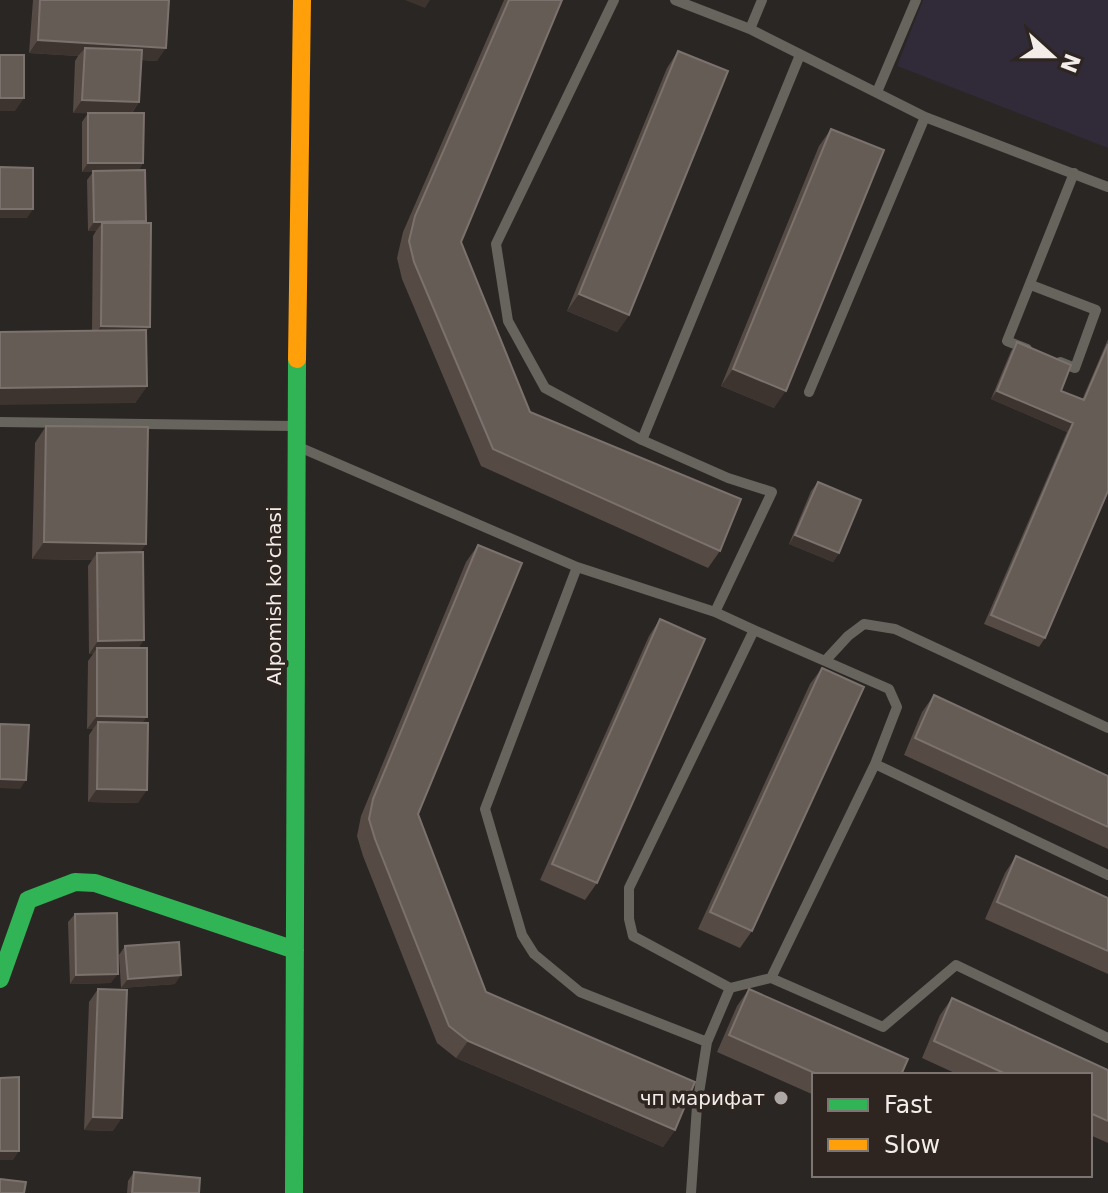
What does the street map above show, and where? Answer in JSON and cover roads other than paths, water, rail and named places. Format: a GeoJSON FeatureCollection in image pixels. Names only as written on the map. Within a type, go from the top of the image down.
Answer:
{"type":"FeatureCollection","features":[{"type":"Feature","properties":{"kind":"street","name":"Alpomish ko'chasi"},"geometry":{"type":"LineString","coordinates":[[294,1193],[296,426],[302,0]]}},
{"type":"Feature","properties":{"kind":"street"},"geometry":{"type":"LineString","coordinates":[[2,970],[28,900],[75,882],[95,883],[295,950]]}},
{"type":"Feature","properties":{"kind":"lane"},"geometry":{"type":"LineString","coordinates":[[614,0],[496,244],[508,321],[545,388],[642,440],[728,478],[772,492],[715,612]]}},
{"type":"Feature","properties":{"kind":"lane"},"geometry":{"type":"LineString","coordinates":[[675,0],[750,29],[925,117],[1108,187]]}},
{"type":"Feature","properties":{"kind":"lane"},"geometry":{"type":"LineString","coordinates":[[750,29],[762,0]]}},
{"type":"Feature","properties":{"kind":"lane"},"geometry":{"type":"LineString","coordinates":[[877,92],[916,0]]}},
{"type":"Feature","properties":{"kind":"lane"},"geometry":{"type":"LineString","coordinates":[[642,440],[800,55]]}},
{"type":"Feature","properties":{"kind":"lane"},"geometry":{"type":"LineString","coordinates":[[809,392],[925,117]]}},
{"type":"Feature","properties":{"kind":"lane"},"geometry":{"type":"LineString","coordinates":[[1034,352],[1007,341],[1074,173]]}},
{"type":"Feature","properties":{"kind":"lane"},"geometry":{"type":"LineString","coordinates":[[1031,285],[1096,310],[1075,368],[1047,357]]}},
{"type":"Feature","properties":{"kind":"lane"},"geometry":{"type":"LineString","coordinates":[[0,422],[296,426]]}},
{"type":"Feature","properties":{"kind":"lane"},"geometry":{"type":"LineString","coordinates":[[296,446],[577,567],[715,612],[889,689],[897,707],[875,764],[771,978]]}},
{"type":"Feature","properties":{"kind":"lane"},"geometry":{"type":"LineString","coordinates":[[577,567],[485,809],[522,935],[534,954],[580,992],[707,1042]]}},
{"type":"Feature","properties":{"kind":"lane"},"geometry":{"type":"LineString","coordinates":[[825,661],[864,624],[895,629],[1108,728]]}},
{"type":"Feature","properties":{"kind":"lane"},"geometry":{"type":"LineString","coordinates":[[754,630],[629,888],[629,919],[633,936],[730,988],[771,978],[883,1027],[956,965],[1108,1038]]}},
{"type":"Feature","properties":{"kind":"lane"},"geometry":{"type":"LineString","coordinates":[[875,764],[1108,875]]}},
{"type":"Feature","properties":{"kind":"lane"},"geometry":{"type":"LineString","coordinates":[[691,1193],[697,1106],[707,1042],[730,988]]}},
{"type":"Feature","properties":{"kind":"place","name":"чп марифат"},"geometry":{"type":"Point","coordinates":[781,1098]}}]}
